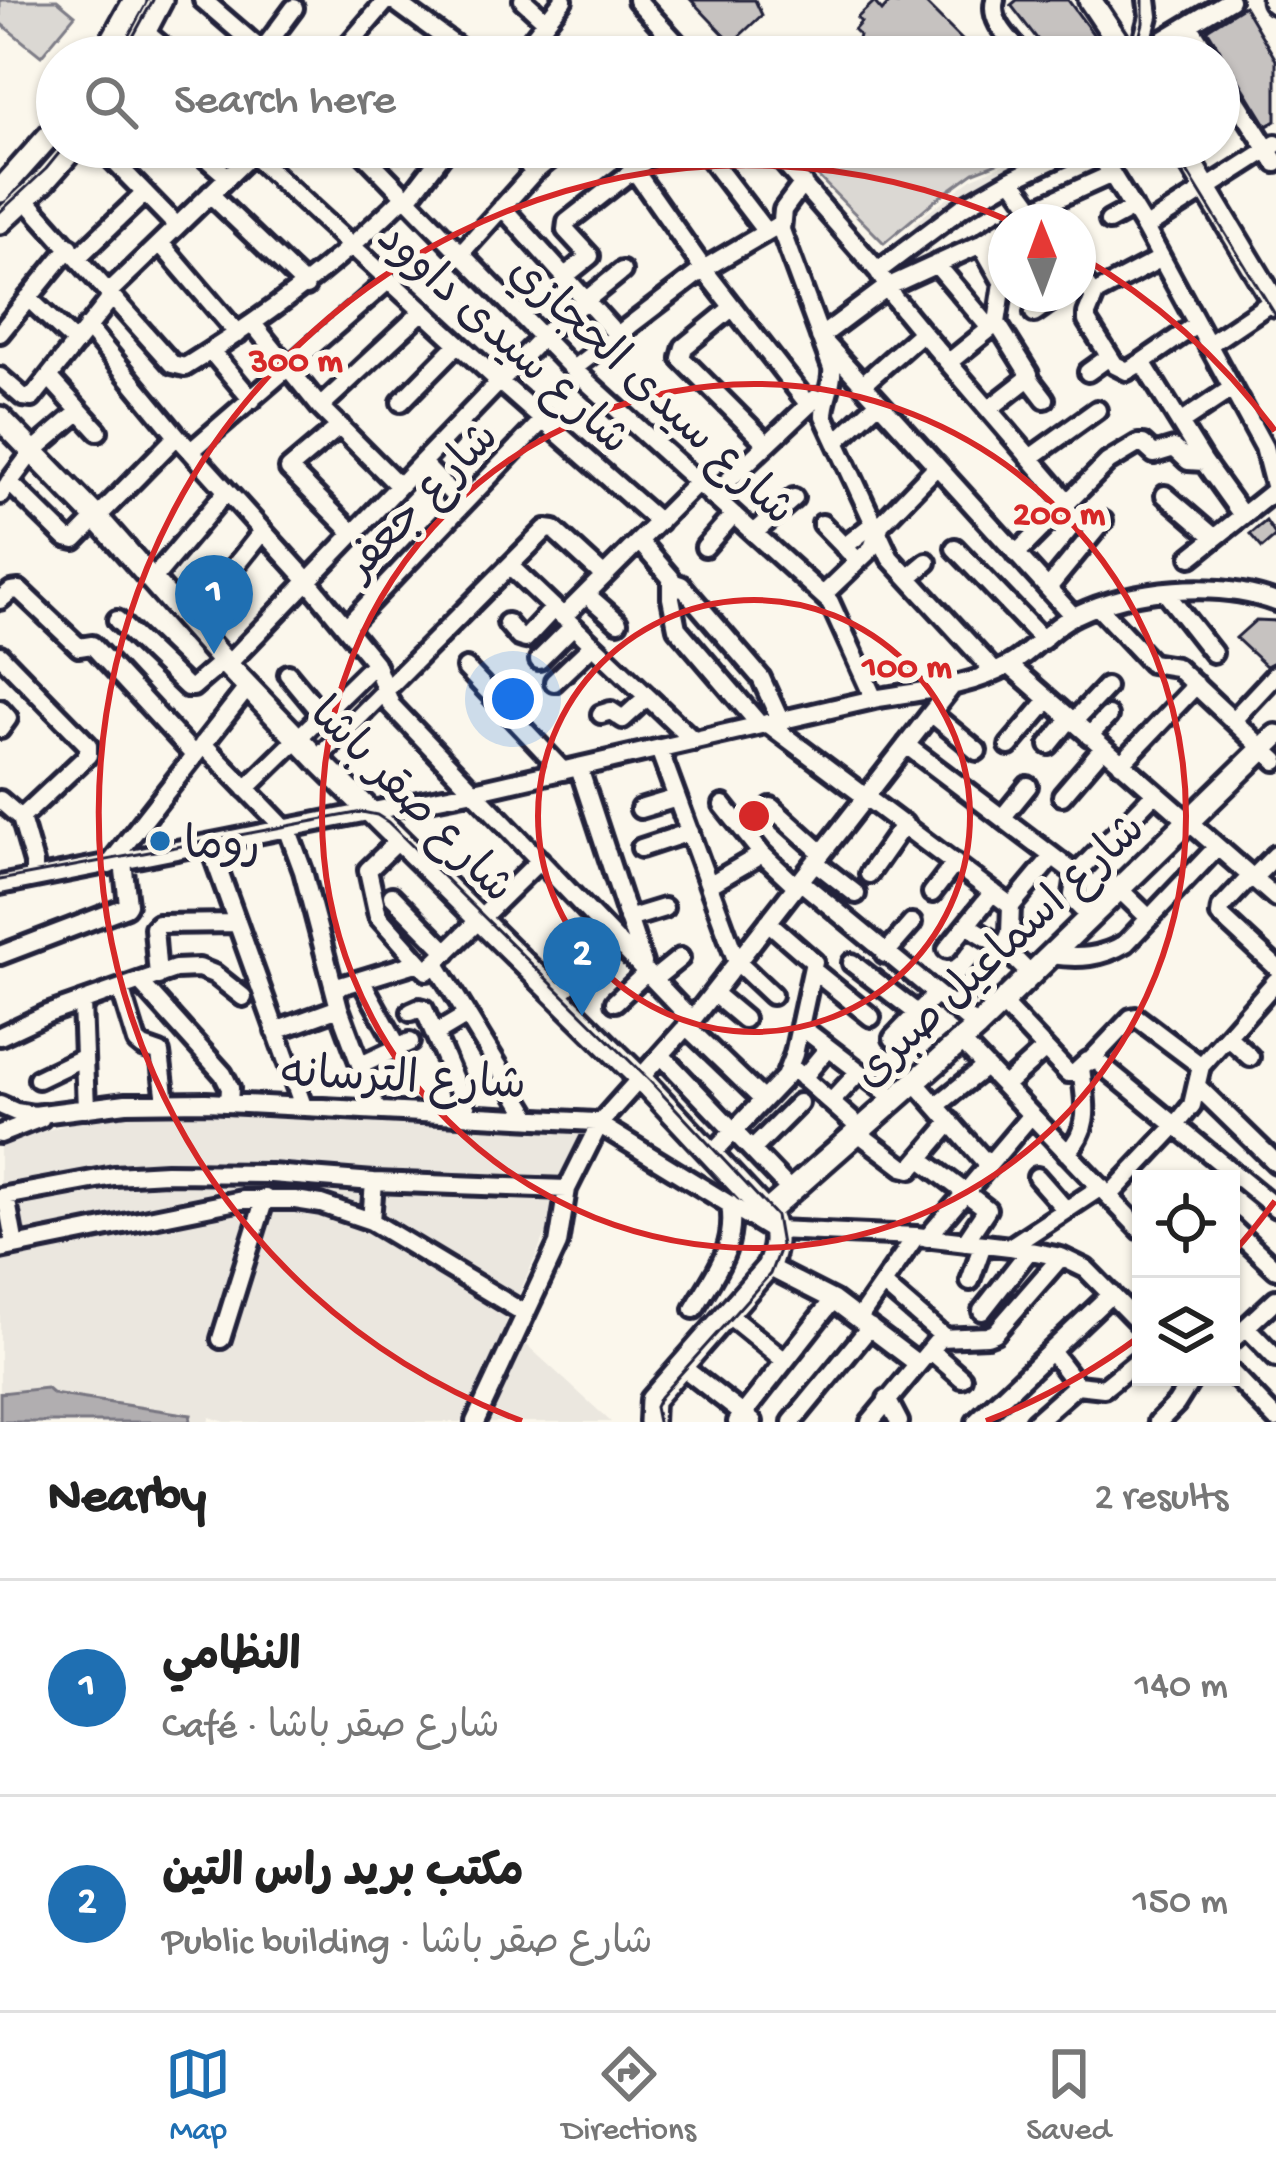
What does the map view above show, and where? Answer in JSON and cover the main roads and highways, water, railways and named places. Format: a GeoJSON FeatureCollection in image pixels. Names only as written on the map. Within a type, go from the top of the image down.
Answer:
{"type":"FeatureCollection","features":[{"type":"Feature","properties":{"kind":"main road"},"geometry":{"type":"LineString","coordinates":[[115,36],[135,0]]}},
{"type":"Feature","properties":{"kind":"main road"},"geometry":{"type":"LineString","coordinates":[[143,36],[160,0]]}},
{"type":"Feature","properties":{"kind":"main road"},"geometry":{"type":"LineString","coordinates":[[1090,0],[1118,36]]}},
{"type":"Feature","properties":{"kind":"main road"},"geometry":{"type":"LineString","coordinates":[[0,190],[36,150]]}},
{"type":"Feature","properties":{"kind":"main road"},"geometry":{"type":"LineString","coordinates":[[0,222],[55,168]]}},
{"type":"Feature","properties":{"kind":"main road"},"geometry":{"type":"LineString","coordinates":[[1194,168],[1275,302]]}},
{"type":"Feature","properties":{"kind":"main road","name":"شارع صقر باشا"},"geometry":{"type":"LineString","coordinates":[[0,418],[297,739],[640,1078],[771,1221]]}},
{"type":"Feature","properties":{"kind":"main road","name":"شارع اسماعيل صبرى"},"geometry":{"type":"LineString","coordinates":[[771,1221],[791,1191],[969,1034],[1272,748]]}},
{"type":"Feature","properties":{"kind":"main road"},"geometry":{"type":"LineString","coordinates":[[651,1422],[652,1400],[768,1267],[775,1245],[771,1221]]}},
{"type":"Feature","properties":{"kind":"tram line"},"geometry":{"type":"LineString","coordinates":[[133,36],[153,0]]}},
{"type":"Feature","properties":{"kind":"tram line"},"geometry":{"type":"LineString","coordinates":[[1140,36],[1143,0]]}},
{"type":"Feature","properties":{"kind":"tram line"},"geometry":{"type":"LineString","coordinates":[[0,212],[47,168]]}},
{"type":"Feature","properties":{"kind":"tram line"},"geometry":{"type":"LineString","coordinates":[[1185,168],[1276,316]]}},
{"type":"Feature","properties":{"kind":"tram line"},"geometry":{"type":"LineString","coordinates":[[0,880],[362,812],[388,822],[650,1081],[776,1216],[781,1245],[770,1274],[660,1397],[655,1407],[658,1422]]}},
{"type":"Feature","properties":{"kind":"place","name":"النظامي"},"geometry":{"type":"Point","coordinates":[214,654]}},
{"type":"Feature","properties":{"kind":"place","name":"روما"},"geometry":{"type":"Point","coordinates":[160,841]}},
{"type":"Feature","properties":{"kind":"place","name":"مكتب بريد راس التين"},"geometry":{"type":"Point","coordinates":[582,1016]}}]}
